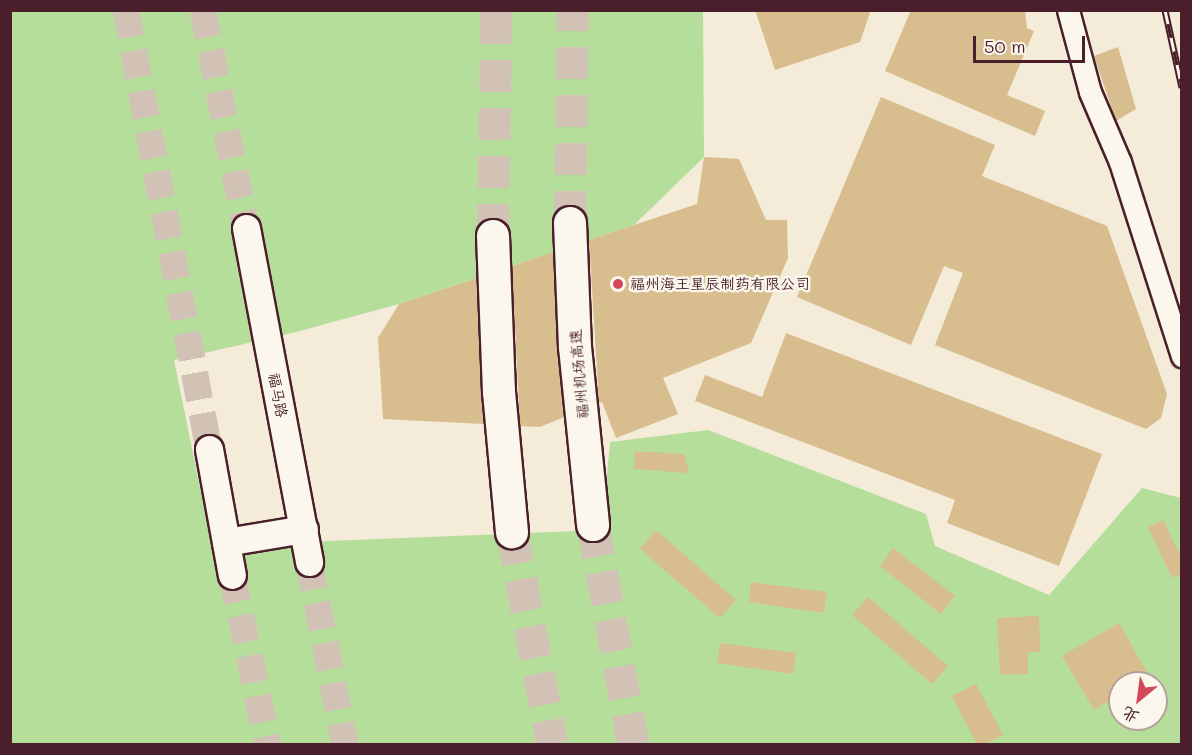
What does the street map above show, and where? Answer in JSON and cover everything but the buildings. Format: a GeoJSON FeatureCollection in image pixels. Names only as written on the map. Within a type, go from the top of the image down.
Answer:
{"type":"FeatureCollection","features":[{"type":"Feature","properties":{"kind":"highway","name":"福州机场高速"},"geometry":{"type":"LineString","coordinates":[[570,223],[575,347],[593,525]]}},
{"type":"Feature","properties":{"kind":"highway"},"geometry":{"type":"LineString","coordinates":[[493,236],[499,392],[512,532]]}},
{"type":"Feature","properties":{"kind":"main road","name":"福马路"},"geometry":{"type":"LineString","coordinates":[[246,228],[309,562]]}},
{"type":"Feature","properties":{"kind":"main road"},"geometry":{"type":"LineString","coordinates":[[209,449],[232,575]]}},
{"type":"Feature","properties":{"kind":"main road"},"geometry":{"type":"LineString","coordinates":[[226,542],[304,529]]}},
{"type":"Feature","properties":{"kind":"street"},"geometry":{"type":"LineString","coordinates":[[1068,10],[1090,92],[1120,162],[1182,357]]}},
{"type":"Feature","properties":{"kind":"green space"},"geometry":{"type":"Polygon","coordinates":[[[10,11],[703,11],[704,157],[634,225],[399,304],[296,332],[174,360],[213,551],[328,541],[602,530],[610,442],[708,430],[926,514],[935,546],[1049,595],[1142,488],[1181,498],[1181,744],[11,744],[10,11]]]}},
{"type":"Feature","properties":{"kind":"tunnel"},"geometry":{"type":"LineString","coordinates":[[126,10],[209,449]]}},
{"type":"Feature","properties":{"kind":"tunnel"},"geometry":{"type":"LineString","coordinates":[[203,10],[246,228]]}},
{"type":"Feature","properties":{"kind":"tunnel"},"geometry":{"type":"LineString","coordinates":[[493,236],[496,10]]}},
{"type":"Feature","properties":{"kind":"tunnel"},"geometry":{"type":"LineString","coordinates":[[570,223],[573,10]]}},
{"type":"Feature","properties":{"kind":"tunnel"},"geometry":{"type":"LineString","coordinates":[[593,525],[633,744]]}},
{"type":"Feature","properties":{"kind":"tunnel"},"geometry":{"type":"LineString","coordinates":[[512,532],[552,744]]}},
{"type":"Feature","properties":{"kind":"tunnel"},"geometry":{"type":"LineString","coordinates":[[309,562],[345,744]]}},
{"type":"Feature","properties":{"kind":"tunnel"},"geometry":{"type":"LineString","coordinates":[[232,575],[268,744]]}},
{"type":"Feature","properties":{"kind":"railway"},"geometry":{"type":"LineString","coordinates":[[1165,10],[1182,87]]}},
{"type":"Feature","properties":{"kind":"place","name":"福州海王星辰制药有限公司"},"geometry":{"type":"Point","coordinates":[618,284]}}]}
